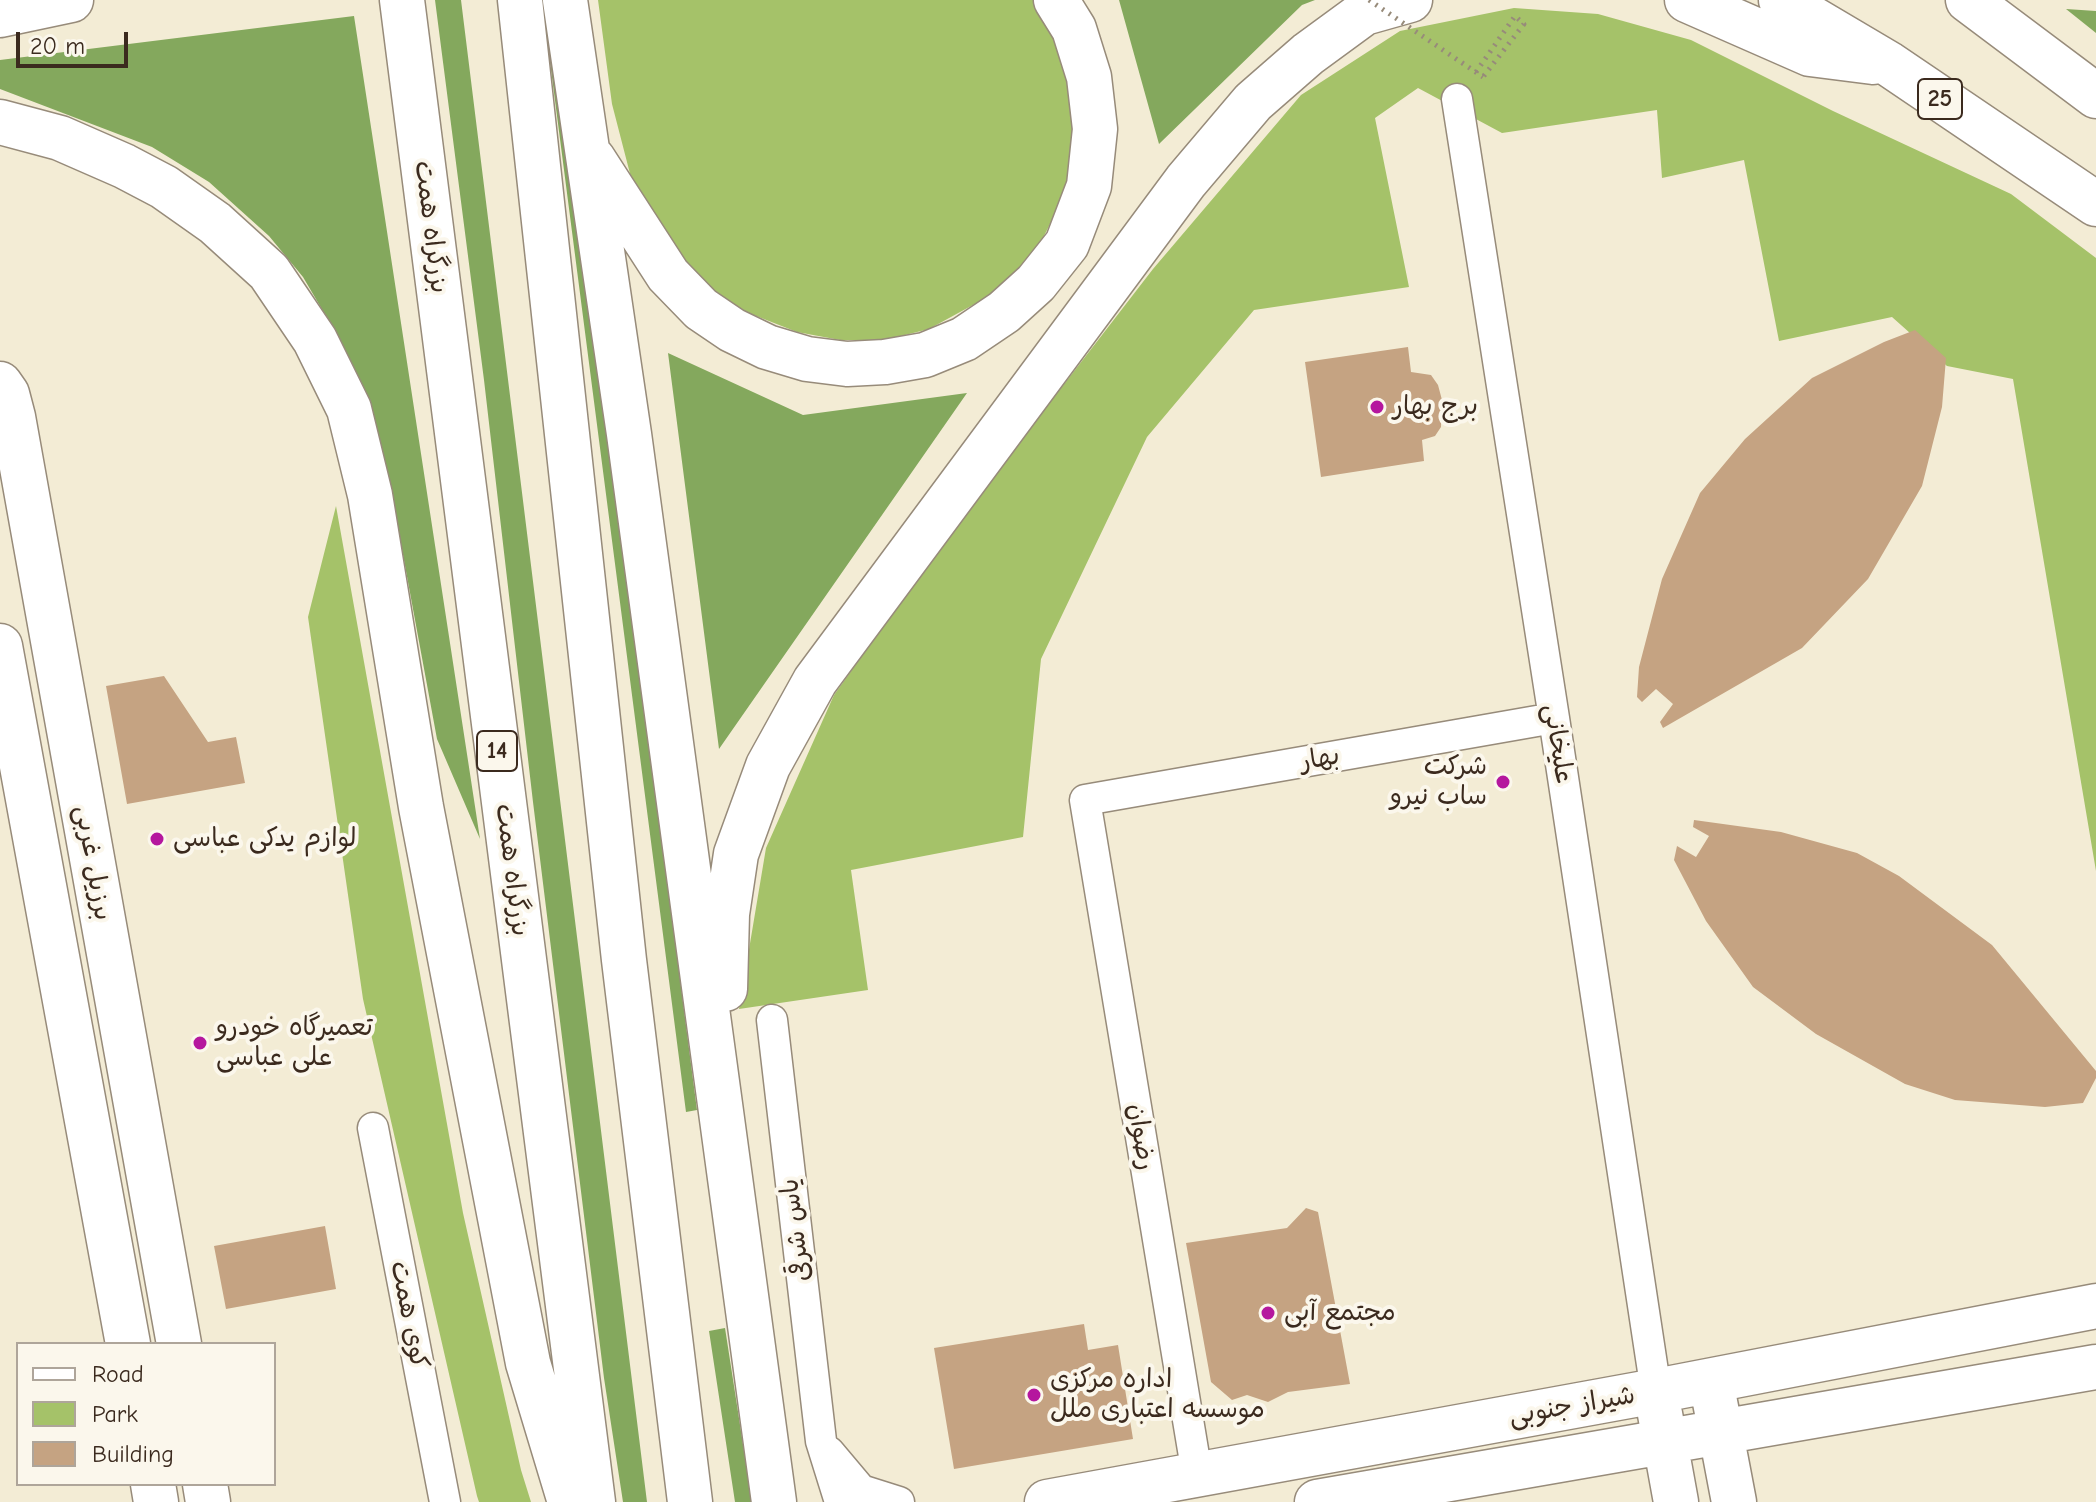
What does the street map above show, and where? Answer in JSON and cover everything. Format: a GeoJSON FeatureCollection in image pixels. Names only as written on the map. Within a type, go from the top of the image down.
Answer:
{"type":"FeatureCollection","features":[{"type":"Feature","properties":{"kind":"main road"},"geometry":{"type":"LineString","coordinates":[[0,15],[71,0]]}},
{"type":"Feature","properties":{"kind":"main road","name":"بزرگراه همت"},"geometry":{"type":"LineString","coordinates":[[402,0],[593,1502]]}},
{"type":"Feature","properties":{"kind":"main road"},"geometry":{"type":"LineString","coordinates":[[520,0],[623,944],[690,1502]]}},
{"type":"Feature","properties":{"kind":"main road"},"geometry":{"type":"LineString","coordinates":[[565,0],[774,1502]]}},
{"type":"Feature","properties":{"kind":"main road"},"geometry":{"type":"LineString","coordinates":[[588,151],[668,275],[701,309],[732,330],[767,347],[807,359],[885,362],[925,355],[964,339],[1004,312],[1036,283],[1067,244],[1089,186],[1095,129],[1089,77],[1074,29],[1056,0]]}},
{"type":"Feature","properties":{"kind":"main road"},"geometry":{"type":"LineString","coordinates":[[722,1115],[727,914],[736,854],[768,766],[815,681],[1186,181],[1253,102],[1308,54],[1364,13],[1410,0]]}},
{"type":"Feature","properties":{"kind":"main road"},"geometry":{"type":"LineString","coordinates":[[1687,0],[1810,54],[1889,64]]}},
{"type":"Feature","properties":{"kind":"main road","name":"25"},"geometry":{"type":"LineString","coordinates":[[1781,0],[1889,64],[2096,204]]}},
{"type":"Feature","properties":{"kind":"main road"},"geometry":{"type":"LineString","coordinates":[[1968,0],[2096,96]]}},
{"type":"Feature","properties":{"kind":"main road"},"geometry":{"type":"LineString","coordinates":[[0,122],[60,138],[124,166],[164,187],[215,223],[269,272],[315,340],[349,409],[370,495],[421,807],[528,1363],[570,1502]]}},
{"type":"Feature","properties":{"kind":"main road","name":"برزیل غربی"},"geometry":{"type":"LineString","coordinates":[[0,384],[7,394],[13,417],[179,1342]]}},
{"type":"Feature","properties":{"kind":"main road","name":"برزیل غربی"},"geometry":{"type":"LineString","coordinates":[[0,646],[128,1342]]}},
{"type":"Feature","properties":{"kind":"main road","name":"شیراز جنوبی"},"geometry":{"type":"LineString","coordinates":[[1047,1502],[1656,1391],[1710,1378],[2096,1306]]}},
{"type":"Feature","properties":{"kind":"main road","name":"شیراز جنوبی"},"geometry":{"type":"LineString","coordinates":[[1332,1501],[2096,1367]]}},
{"type":"Feature","properties":{"kind":"main road"},"geometry":{"type":"LineString","coordinates":[[1710,1378],[1734,1502]]}},
{"type":"Feature","properties":{"kind":"main road"},"geometry":{"type":"LineString","coordinates":[[1656,1391],[1676,1502]]}},
{"type":"Feature","properties":{"kind":"street","name":"علیخانی"},"geometry":{"type":"LineString","coordinates":[[1457,99],[1656,1391]]}},
{"type":"Feature","properties":{"kind":"street","name":"بهار"},"geometry":{"type":"LineString","coordinates":[[1085,800],[1554,718]]}},
{"type":"Feature","properties":{"kind":"street","name":"رضوان"},"geometry":{"type":"LineString","coordinates":[[1085,800],[1197,1474]]}},
{"type":"Feature","properties":{"kind":"street","name":"یاس شرقی"},"geometry":{"type":"LineString","coordinates":[[772,1020],[821,1441],[840,1502]]}},
{"type":"Feature","properties":{"kind":"street","name":"کوی همت"},"geometry":{"type":"LineString","coordinates":[[373,1128],[445,1502]]}},
{"type":"Feature","properties":{"kind":"street"},"geometry":{"type":"LineString","coordinates":[[821,1441],[861,1490],[899,1502]]}},
{"type":"Feature","properties":{"kind":"path"},"geometry":{"type":"LineString","coordinates":[[1369,0],[1483,77],[1524,24],[1515,16],[1457,99]]}},
{"type":"Feature","properties":{"kind":"green space"},"geometry":{"type":"Polygon","coordinates":[[[435,0],[461,0],[647,1502],[623,1502],[604,1378],[435,0]]]}},
{"type":"Feature","properties":{"kind":"green space"},"geometry":{"type":"Polygon","coordinates":[[[542,0],[553,0],[697,1110],[686,1112],[542,0]]]}},
{"type":"Feature","properties":{"kind":"green space"},"geometry":{"type":"Polygon","coordinates":[[[598,0],[1033,0],[1066,68],[1074,130],[1071,162],[1061,202],[1043,238],[1025,263],[993,294],[929,329],[885,340],[840,340],[797,332],[746,312],[705,285],[663,239],[635,193],[612,104],[598,0]]]}},
{"type":"Feature","properties":{"kind":"green space"},"geometry":{"type":"Polygon","coordinates":[[[1119,0],[1315,0],[1302,5],[1159,144],[1119,0]]]}},
{"type":"Feature","properties":{"kind":"green space"},"geometry":{"type":"Polygon","coordinates":[[[1514,8],[1598,14],[1691,40],[2011,194],[2096,258],[2096,871],[2013,379],[1947,366],[1892,317],[1779,341],[1744,160],[1662,178],[1657,110],[1502,133],[1418,88],[1375,118],[1409,287],[1254,310],[1147,437],[1041,659],[1023,837],[851,870],[868,990],[739,1009],[766,848],[834,695],[963,515],[1153,269],[1301,95],[1400,31],[1514,8]]]}},
{"type":"Feature","properties":{"kind":"green space"},"geometry":{"type":"Polygon","coordinates":[[[2066,9],[2096,11],[2096,33],[2066,9]]]}},
{"type":"Feature","properties":{"kind":"green space"},"geometry":{"type":"Polygon","coordinates":[[[354,16],[480,839],[437,739],[401,544],[374,430],[330,323],[303,277],[269,236],[209,182],[152,147],[0,89],[0,60],[354,16]]]}},
{"type":"Feature","properties":{"kind":"green space"},"geometry":{"type":"Polygon","coordinates":[[[668,353],[803,415],[967,393],[719,749],[668,353]]]}},
{"type":"Feature","properties":{"kind":"green space"},"geometry":{"type":"Polygon","coordinates":[[[336,506],[463,1213],[521,1470],[531,1502],[479,1502],[363,999],[308,617],[336,506]]]}},
{"type":"Feature","properties":{"kind":"green space"},"geometry":{"type":"Polygon","coordinates":[[[725,1328],[752,1502],[735,1502],[709,1331],[725,1328]]]}},
{"type":"Feature","properties":{"kind":"building"},"geometry":{"type":"Polygon","coordinates":[[[1915,330],[1946,358],[1942,407],[1922,486],[1868,579],[1802,648],[1663,728],[1660,722],[1673,704],[1656,689],[1642,702],[1637,697],[1639,667],[1662,579],[1700,493],[1745,439],[1812,378],[1915,330]]]}},
{"type":"Feature","properties":{"kind":"building","name":"برج بهار"},"geometry":{"type":"Polygon","coordinates":[[[1408,347],[1411,372],[1431,375],[1442,400],[1441,427],[1435,436],[1422,440],[1424,461],[1321,477],[1305,362],[1408,347]]]}},
{"type":"Feature","properties":{"kind":"building"},"geometry":{"type":"Polygon","coordinates":[[[164,676],[208,742],[236,737],[245,783],[127,804],[106,686],[164,676]]]}},
{"type":"Feature","properties":{"kind":"building"},"geometry":{"type":"Polygon","coordinates":[[[1694,820],[1781,832],[1857,853],[1899,876],[1992,945],[2096,1071],[2096,1078],[2083,1103],[2045,1107],[1955,1100],[1905,1084],[1816,1034],[1753,987],[1706,921],[1674,860],[1677,846],[1696,857],[1709,836],[1693,827],[1694,820]]]}},
{"type":"Feature","properties":{"kind":"building","name":"مجتمع آبی"},"geometry":{"type":"Polygon","coordinates":[[[1306,1208],[1318,1212],[1350,1384],[1288,1392],[1268,1402],[1247,1395],[1232,1400],[1211,1382],[1186,1243],[1287,1228],[1306,1208]]]}},
{"type":"Feature","properties":{"kind":"building"},"geometry":{"type":"Polygon","coordinates":[[[325,1226],[336,1289],[226,1309],[214,1246],[325,1226]]]}},
{"type":"Feature","properties":{"kind":"building","name":"اداره مرکزی موسسه اعتباری ملل"},"geometry":{"type":"Polygon","coordinates":[[[1084,1324],[1088,1350],[1118,1345],[1133,1439],[954,1469],[934,1348],[1084,1324]]]}},
{"type":"Feature","properties":{"kind":"place","name":"برج بهار"},"geometry":{"type":"Point","coordinates":[1377,407]}},
{"type":"Feature","properties":{"kind":"place","name":"شرکت ساب نیرو"},"geometry":{"type":"Point","coordinates":[1503,782]}},
{"type":"Feature","properties":{"kind":"place","name":"لوازم یدکی عباسی"},"geometry":{"type":"Point","coordinates":[157,839]}},
{"type":"Feature","properties":{"kind":"place","name":"تعمیرگاه خودرو علی عباسی"},"geometry":{"type":"Point","coordinates":[200,1043]}},
{"type":"Feature","properties":{"kind":"place","name":"مجتمع آبی"},"geometry":{"type":"Point","coordinates":[1268,1313]}},
{"type":"Feature","properties":{"kind":"place","name":"اداره مرکزی موسسه اعتباری ملل"},"geometry":{"type":"Point","coordinates":[1034,1395]}}]}
